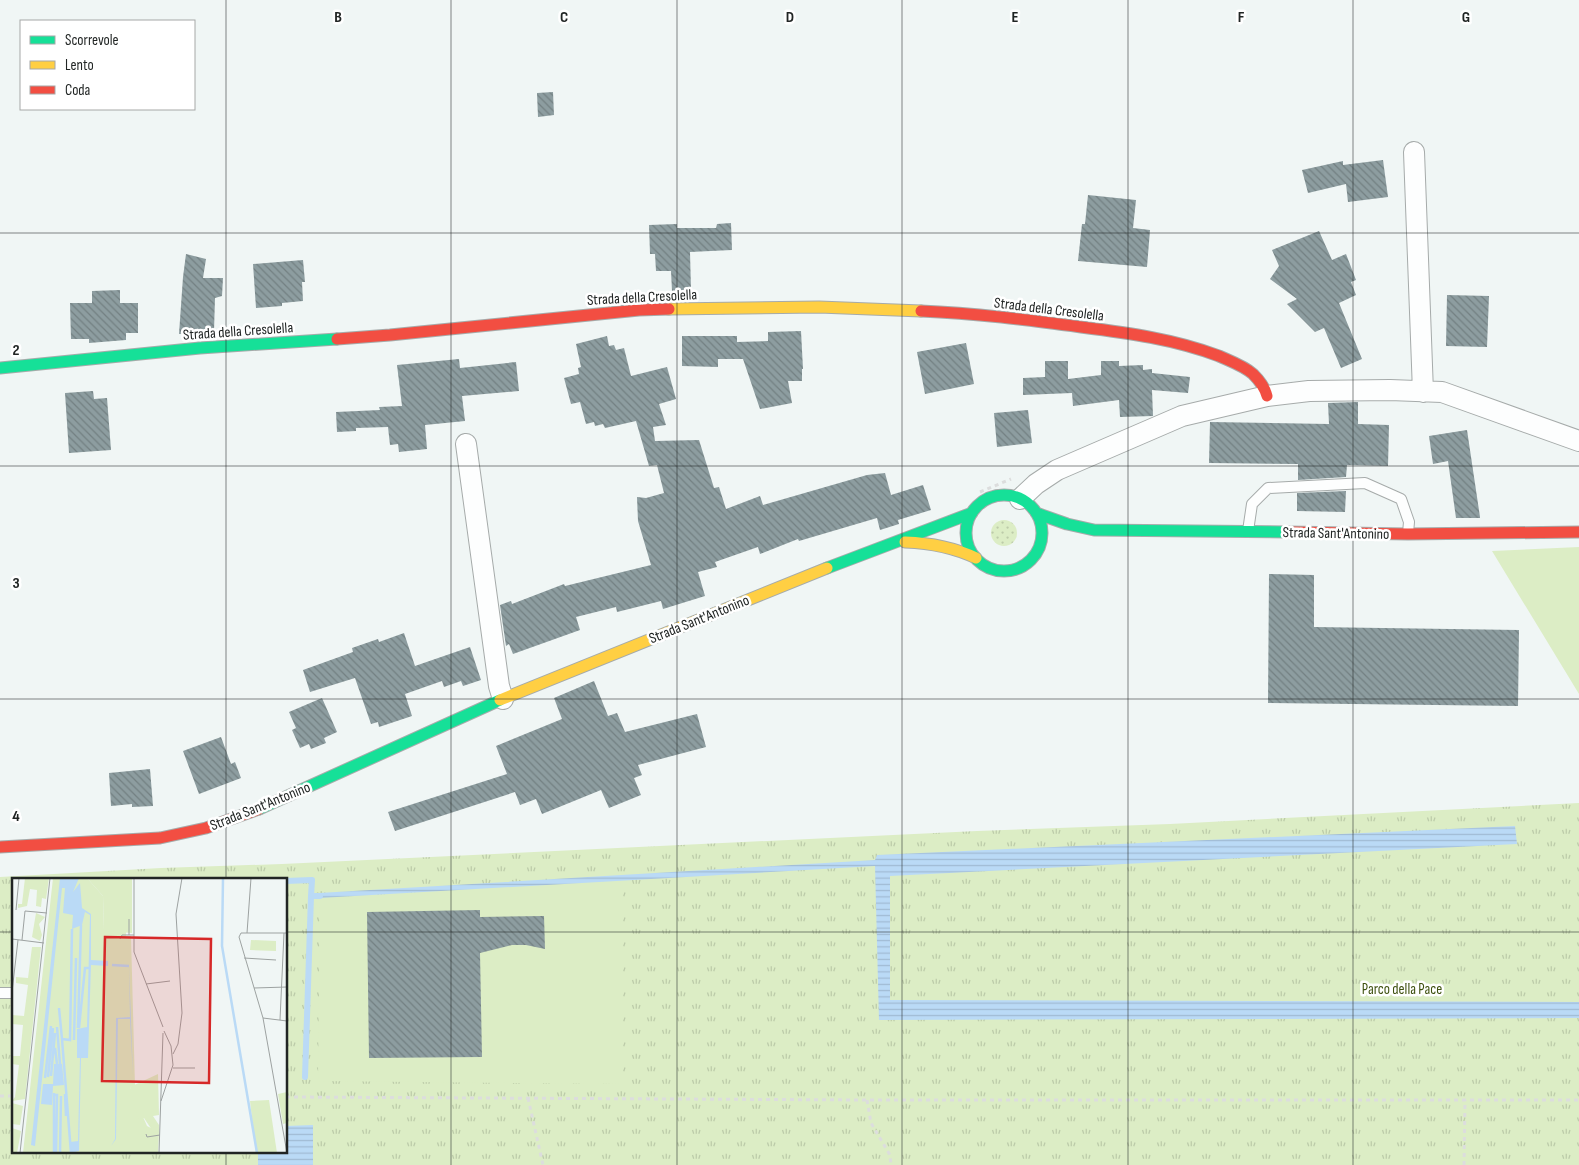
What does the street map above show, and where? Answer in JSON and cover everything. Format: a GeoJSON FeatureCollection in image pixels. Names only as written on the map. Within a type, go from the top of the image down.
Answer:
{"type":"FeatureCollection","features":[{"type":"Feature","properties":{"kind":"main road","name":"Strada della Cresolella"},"geometry":{"type":"LineString","coordinates":[[0,368],[200,348],[390,335],[639,310],[819,307],[967,314],[1154,337],[1205,351],[1233,362],[1252,373],[1265,389],[1267,396]]}},
{"type":"Feature","properties":{"kind":"main road","name":"Strada Sant'Antonino"},"geometry":{"type":"LineString","coordinates":[[0,847],[160,838],[206,828],[274,803],[503,699],[836,564],[972,514],[979,505],[988,499],[998,496],[1010,496],[1020,499],[1036,513],[1067,524],[1094,530],[1408,534],[1579,532]]}},
{"type":"Feature","properties":{"kind":"main road"},"geometry":{"type":"LineString","coordinates":[[1033,557],[1039,547],[1042,536],[1041,524],[1036,513]]}},
{"type":"Feature","properties":{"kind":"main road"},"geometry":{"type":"LineString","coordinates":[[972,514],[967,525],[966,537],[976,558]]}},
{"type":"Feature","properties":{"kind":"main road","name":"Strada Sant'Antonino"},"geometry":{"type":"LineString","coordinates":[[1071,537],[1094,530]]}},
{"type":"Feature","properties":{"kind":"main road","name":"Strada Sant'Antonino"},"geometry":{"type":"LineString","coordinates":[[896,542],[934,543],[957,548],[976,558],[986,566],[998,571],[1012,570],[1023,566],[1033,557],[1048,549]]}},
{"type":"Feature","properties":{"kind":"street"},"geometry":{"type":"LineString","coordinates":[[1414,152],[1423,392]]}},
{"type":"Feature","properties":{"kind":"street"},"geometry":{"type":"LineString","coordinates":[[1020,499],[1036,484],[1058,470],[1182,416],[1267,396],[1308,392],[1390,390],[1442,392],[1579,441]]}},
{"type":"Feature","properties":{"kind":"street"},"geometry":{"type":"LineString","coordinates":[[466,444],[499,686],[503,699]]}},
{"type":"Feature","properties":{"kind":"lane"},"geometry":{"type":"LineString","coordinates":[[1248,532],[1252,504],[1268,488],[1365,483],[1401,499],[1409,522],[1408,534]]}},
{"type":"Feature","properties":{"kind":"path"},"geometry":{"type":"LineString","coordinates":[[288,1097],[508,1095],[528,1098],[867,1100],[1579,1100]]}},
{"type":"Feature","properties":{"kind":"path"},"geometry":{"type":"LineString","coordinates":[[528,1098],[543,1165]]}},
{"type":"Feature","properties":{"kind":"path"},"geometry":{"type":"LineString","coordinates":[[867,1100],[872,1123],[890,1155],[891,1165]]}},
{"type":"Feature","properties":{"kind":"path"},"geometry":{"type":"LineString","coordinates":[[1464,1165],[1465,1100]]}},
{"type":"Feature","properties":{"kind":"green space"},"geometry":{"type":"Polygon","coordinates":[[[1004,520],[1013,524],[1017,533],[1013,542],[1004,546],[995,542],[991,533],[995,524],[1004,520]]]}},
{"type":"Feature","properties":{"kind":"green space"},"geometry":{"type":"Polygon","coordinates":[[[1579,547],[1579,694],[1492,551],[1579,547]]]}},
{"type":"Feature","properties":{"kind":"green space","name":"Parco della Pace"},"geometry":{"type":"Polygon","coordinates":[[[1579,803],[1579,1165],[0,1165],[0,877],[977,831],[1170,824],[1579,803]]]}},
{"type":"Feature","properties":{"kind":"green space"},"geometry":{"type":"Polygon","coordinates":[[[622,880],[622,1084],[318,1081],[320,898],[622,880]]]}},
{"type":"Feature","properties":{"kind":"water"},"geometry":{"type":"Polygon","coordinates":[[[1515,826],[1517,844],[890,876],[890,1000],[1579,1002],[1579,1018],[879,1020],[875,866],[320,898],[319,893],[875,860],[877,855],[1515,826]]]}},
{"type":"Feature","properties":{"kind":"water"},"geometry":{"type":"Polygon","coordinates":[[[313,1125],[313,1165],[258,1165],[258,1152],[288,1152],[288,1126],[313,1125]]]}},
{"type":"Feature","properties":{"kind":"building"},"geometry":{"type":"Polygon","coordinates":[[[553,92],[554,115],[538,117],[537,93],[553,92]]]}},
{"type":"Feature","properties":{"kind":"building"},"geometry":{"type":"Polygon","coordinates":[[[1383,160],[1388,197],[1348,202],[1346,184],[1308,193],[1302,170],[1343,161],[1343,165],[1383,160]]]}},
{"type":"Feature","properties":{"kind":"building"},"geometry":{"type":"Polygon","coordinates":[[[1088,195],[1136,200],[1133,228],[1150,230],[1147,267],[1078,261],[1082,224],[1085,224],[1088,195]]]}},
{"type":"Feature","properties":{"kind":"building"},"geometry":{"type":"Polygon","coordinates":[[[731,223],[732,250],[690,252],[691,290],[672,291],[671,271],[656,271],[655,254],[650,254],[649,225],[677,224],[677,228],[716,228],[717,224],[731,223]]]}},
{"type":"Feature","properties":{"kind":"building"},"geometry":{"type":"Polygon","coordinates":[[[1319,231],[1332,260],[1346,254],[1356,280],[1351,282],[1356,295],[1339,303],[1362,359],[1341,368],[1324,328],[1315,332],[1287,304],[1297,299],[1270,279],[1279,266],[1272,250],[1319,231]]]}},
{"type":"Feature","properties":{"kind":"building"},"geometry":{"type":"Polygon","coordinates":[[[186,254],[206,259],[203,278],[223,278],[222,296],[215,298],[214,331],[179,334],[186,254]]]}},
{"type":"Feature","properties":{"kind":"building"},"geometry":{"type":"Polygon","coordinates":[[[303,260],[305,282],[302,282],[303,301],[282,303],[282,306],[256,308],[253,264],[303,260]]]}},
{"type":"Feature","properties":{"kind":"building"},"geometry":{"type":"Polygon","coordinates":[[[120,290],[120,303],[138,303],[138,333],[126,333],[126,340],[89,343],[89,339],[71,339],[70,303],[92,303],[92,291],[120,290]]]}},
{"type":"Feature","properties":{"kind":"building"},"geometry":{"type":"Polygon","coordinates":[[[1447,295],[1489,296],[1487,347],[1446,346],[1447,295]]]}},
{"type":"Feature","properties":{"kind":"building"},"geometry":{"type":"Polygon","coordinates":[[[801,331],[802,381],[788,381],[792,403],[760,409],[743,359],[718,359],[718,367],[682,366],[682,336],[737,336],[737,342],[768,341],[768,332],[801,331]]]}},
{"type":"Feature","properties":{"kind":"building"},"geometry":{"type":"Polygon","coordinates":[[[607,336],[609,346],[614,345],[616,350],[624,348],[631,376],[667,367],[676,399],[659,404],[666,425],[653,427],[655,441],[699,440],[714,488],[719,487],[726,509],[760,496],[763,505],[867,475],[885,473],[891,495],[923,485],[931,510],[898,520],[899,524],[880,530],[877,518],[799,541],[798,539],[760,554],[758,547],[715,562],[717,567],[698,572],[705,596],[663,609],[661,601],[617,612],[616,607],[576,617],[580,630],[513,654],[509,644],[506,646],[500,605],[511,601],[512,604],[564,584],[565,586],[651,565],[638,521],[637,497],[646,498],[664,493],[657,465],[649,466],[636,421],[605,428],[603,424],[595,426],[594,422],[586,424],[580,402],[571,404],[564,378],[579,374],[578,368],[581,367],[576,344],[607,336]]]}},
{"type":"Feature","properties":{"kind":"building"},"geometry":{"type":"Polygon","coordinates":[[[966,343],[974,384],[925,394],[917,352],[966,343]]]}},
{"type":"Feature","properties":{"kind":"building"},"geometry":{"type":"Polygon","coordinates":[[[459,359],[460,368],[516,362],[519,391],[462,396],[465,421],[425,425],[427,449],[399,452],[398,444],[390,445],[388,427],[356,428],[356,431],[337,432],[336,412],[380,410],[379,407],[402,406],[397,365],[459,359]]]}},
{"type":"Feature","properties":{"kind":"building"},"geometry":{"type":"Polygon","coordinates":[[[1045,361],[1068,361],[1068,379],[1101,375],[1101,361],[1119,361],[1119,366],[1143,365],[1143,370],[1152,369],[1152,373],[1190,377],[1188,393],[1152,390],[1153,416],[1120,417],[1119,400],[1073,406],[1072,393],[1023,395],[1023,378],[1045,377],[1045,361]]]}},
{"type":"Feature","properties":{"kind":"building"},"geometry":{"type":"Polygon","coordinates":[[[93,391],[94,399],[107,398],[111,450],[69,453],[65,393],[93,391]]]}},
{"type":"Feature","properties":{"kind":"building"},"geometry":{"type":"Polygon","coordinates":[[[1358,402],[1358,424],[1389,425],[1388,466],[1347,465],[1346,477],[1298,480],[1298,464],[1209,463],[1210,422],[1329,424],[1328,403],[1358,402]]]}},
{"type":"Feature","properties":{"kind":"building"},"geometry":{"type":"Polygon","coordinates":[[[1028,410],[1032,443],[997,447],[994,413],[1028,410]]]}},
{"type":"Feature","properties":{"kind":"building"},"geometry":{"type":"Polygon","coordinates":[[[1467,430],[1480,518],[1456,518],[1448,461],[1433,464],[1429,436],[1467,430]]]}},
{"type":"Feature","properties":{"kind":"building"},"geometry":{"type":"Polygon","coordinates":[[[1346,491],[1345,512],[1297,511],[1297,493],[1346,491]]]}},
{"type":"Feature","properties":{"kind":"building"},"geometry":{"type":"Polygon","coordinates":[[[1269,574],[1314,575],[1314,627],[1519,630],[1518,706],[1268,703],[1269,574]]]}},
{"type":"Feature","properties":{"kind":"building"},"geometry":{"type":"Polygon","coordinates":[[[404,633],[415,666],[470,647],[481,680],[463,686],[461,681],[444,687],[442,681],[405,694],[412,716],[379,727],[378,722],[371,724],[355,678],[310,692],[303,670],[353,652],[352,648],[378,639],[379,642],[404,633]]]}},
{"type":"Feature","properties":{"kind":"building"},"geometry":{"type":"Polygon","coordinates":[[[594,681],[608,716],[617,713],[625,732],[697,714],[706,747],[638,765],[642,775],[634,778],[641,795],[609,808],[601,790],[542,814],[536,799],[520,805],[515,792],[395,831],[388,812],[507,774],[496,746],[562,719],[554,698],[594,681]]]}},
{"type":"Feature","properties":{"kind":"building"},"geometry":{"type":"Polygon","coordinates":[[[322,698],[337,732],[324,738],[326,743],[311,749],[309,744],[300,748],[292,730],[296,728],[289,712],[322,698]]]}},
{"type":"Feature","properties":{"kind":"building"},"geometry":{"type":"Polygon","coordinates":[[[221,737],[231,764],[235,762],[241,778],[199,794],[183,751],[221,737]]]}},
{"type":"Feature","properties":{"kind":"building"},"geometry":{"type":"Polygon","coordinates":[[[150,769],[153,806],[132,807],[132,804],[111,806],[109,773],[150,769]]]}},
{"type":"Feature","properties":{"kind":"building"},"geometry":{"type":"Polygon","coordinates":[[[480,910],[480,917],[544,916],[545,949],[526,945],[512,945],[480,953],[482,1057],[369,1058],[367,912],[480,910]]]}},
{"type":"Feature","properties":{"kind":"waterway"},"geometry":{"type":"LineString","coordinates":[[288,881],[312,880],[311,896],[320,896]]}},
{"type":"Feature","properties":{"kind":"waterway"},"geometry":{"type":"LineString","coordinates":[[305,1077],[311,896]]}},
{"type":"Feature","properties":{"kind":"traffic: fast"},"geometry":{"type":"LineString","coordinates":[[0,368],[200,348],[337,339]]}},
{"type":"Feature","properties":{"kind":"traffic: fast"},"geometry":{"type":"LineString","coordinates":[[1004,495],[1018,498],[1031,506],[1039,519],[1042,533],[1039,547],[1031,560],[1018,568],[1004,571],[990,568],[977,560],[969,547],[966,533],[969,519],[977,506],[990,498],[1004,495]]}},
{"type":"Feature","properties":{"kind":"traffic: fast"},"geometry":{"type":"LineString","coordinates":[[827,568],[972,513]]}},
{"type":"Feature","properties":{"kind":"traffic: fast"},"geometry":{"type":"LineString","coordinates":[[1036,513],[1067,524],[1094,530],[1287,532]]}},
{"type":"Feature","properties":{"kind":"traffic: fast"},"geometry":{"type":"LineString","coordinates":[[259,809],[500,700]]}},
{"type":"Feature","properties":{"kind":"traffic: slow"},"geometry":{"type":"LineString","coordinates":[[669,309],[819,307],[921,311]]}},
{"type":"Feature","properties":{"kind":"traffic: slow"},"geometry":{"type":"LineString","coordinates":[[905,542],[942,546],[976,558]]}},
{"type":"Feature","properties":{"kind":"traffic: slow"},"geometry":{"type":"LineString","coordinates":[[500,700],[827,568]]}},
{"type":"Feature","properties":{"kind":"traffic: jam"},"geometry":{"type":"LineString","coordinates":[[337,339],[639,310],[669,309]]}},
{"type":"Feature","properties":{"kind":"traffic: jam"},"geometry":{"type":"LineString","coordinates":[[921,311],[1021,319],[1151,337],[1185,345],[1219,356],[1241,366],[1253,374],[1267,396]]}},
{"type":"Feature","properties":{"kind":"traffic: jam"},"geometry":{"type":"LineString","coordinates":[[1287,532],[1408,534],[1579,532]]}},
{"type":"Feature","properties":{"kind":"traffic: jam"},"geometry":{"type":"LineString","coordinates":[[0,847],[160,838],[206,828],[259,809]]}}]}
